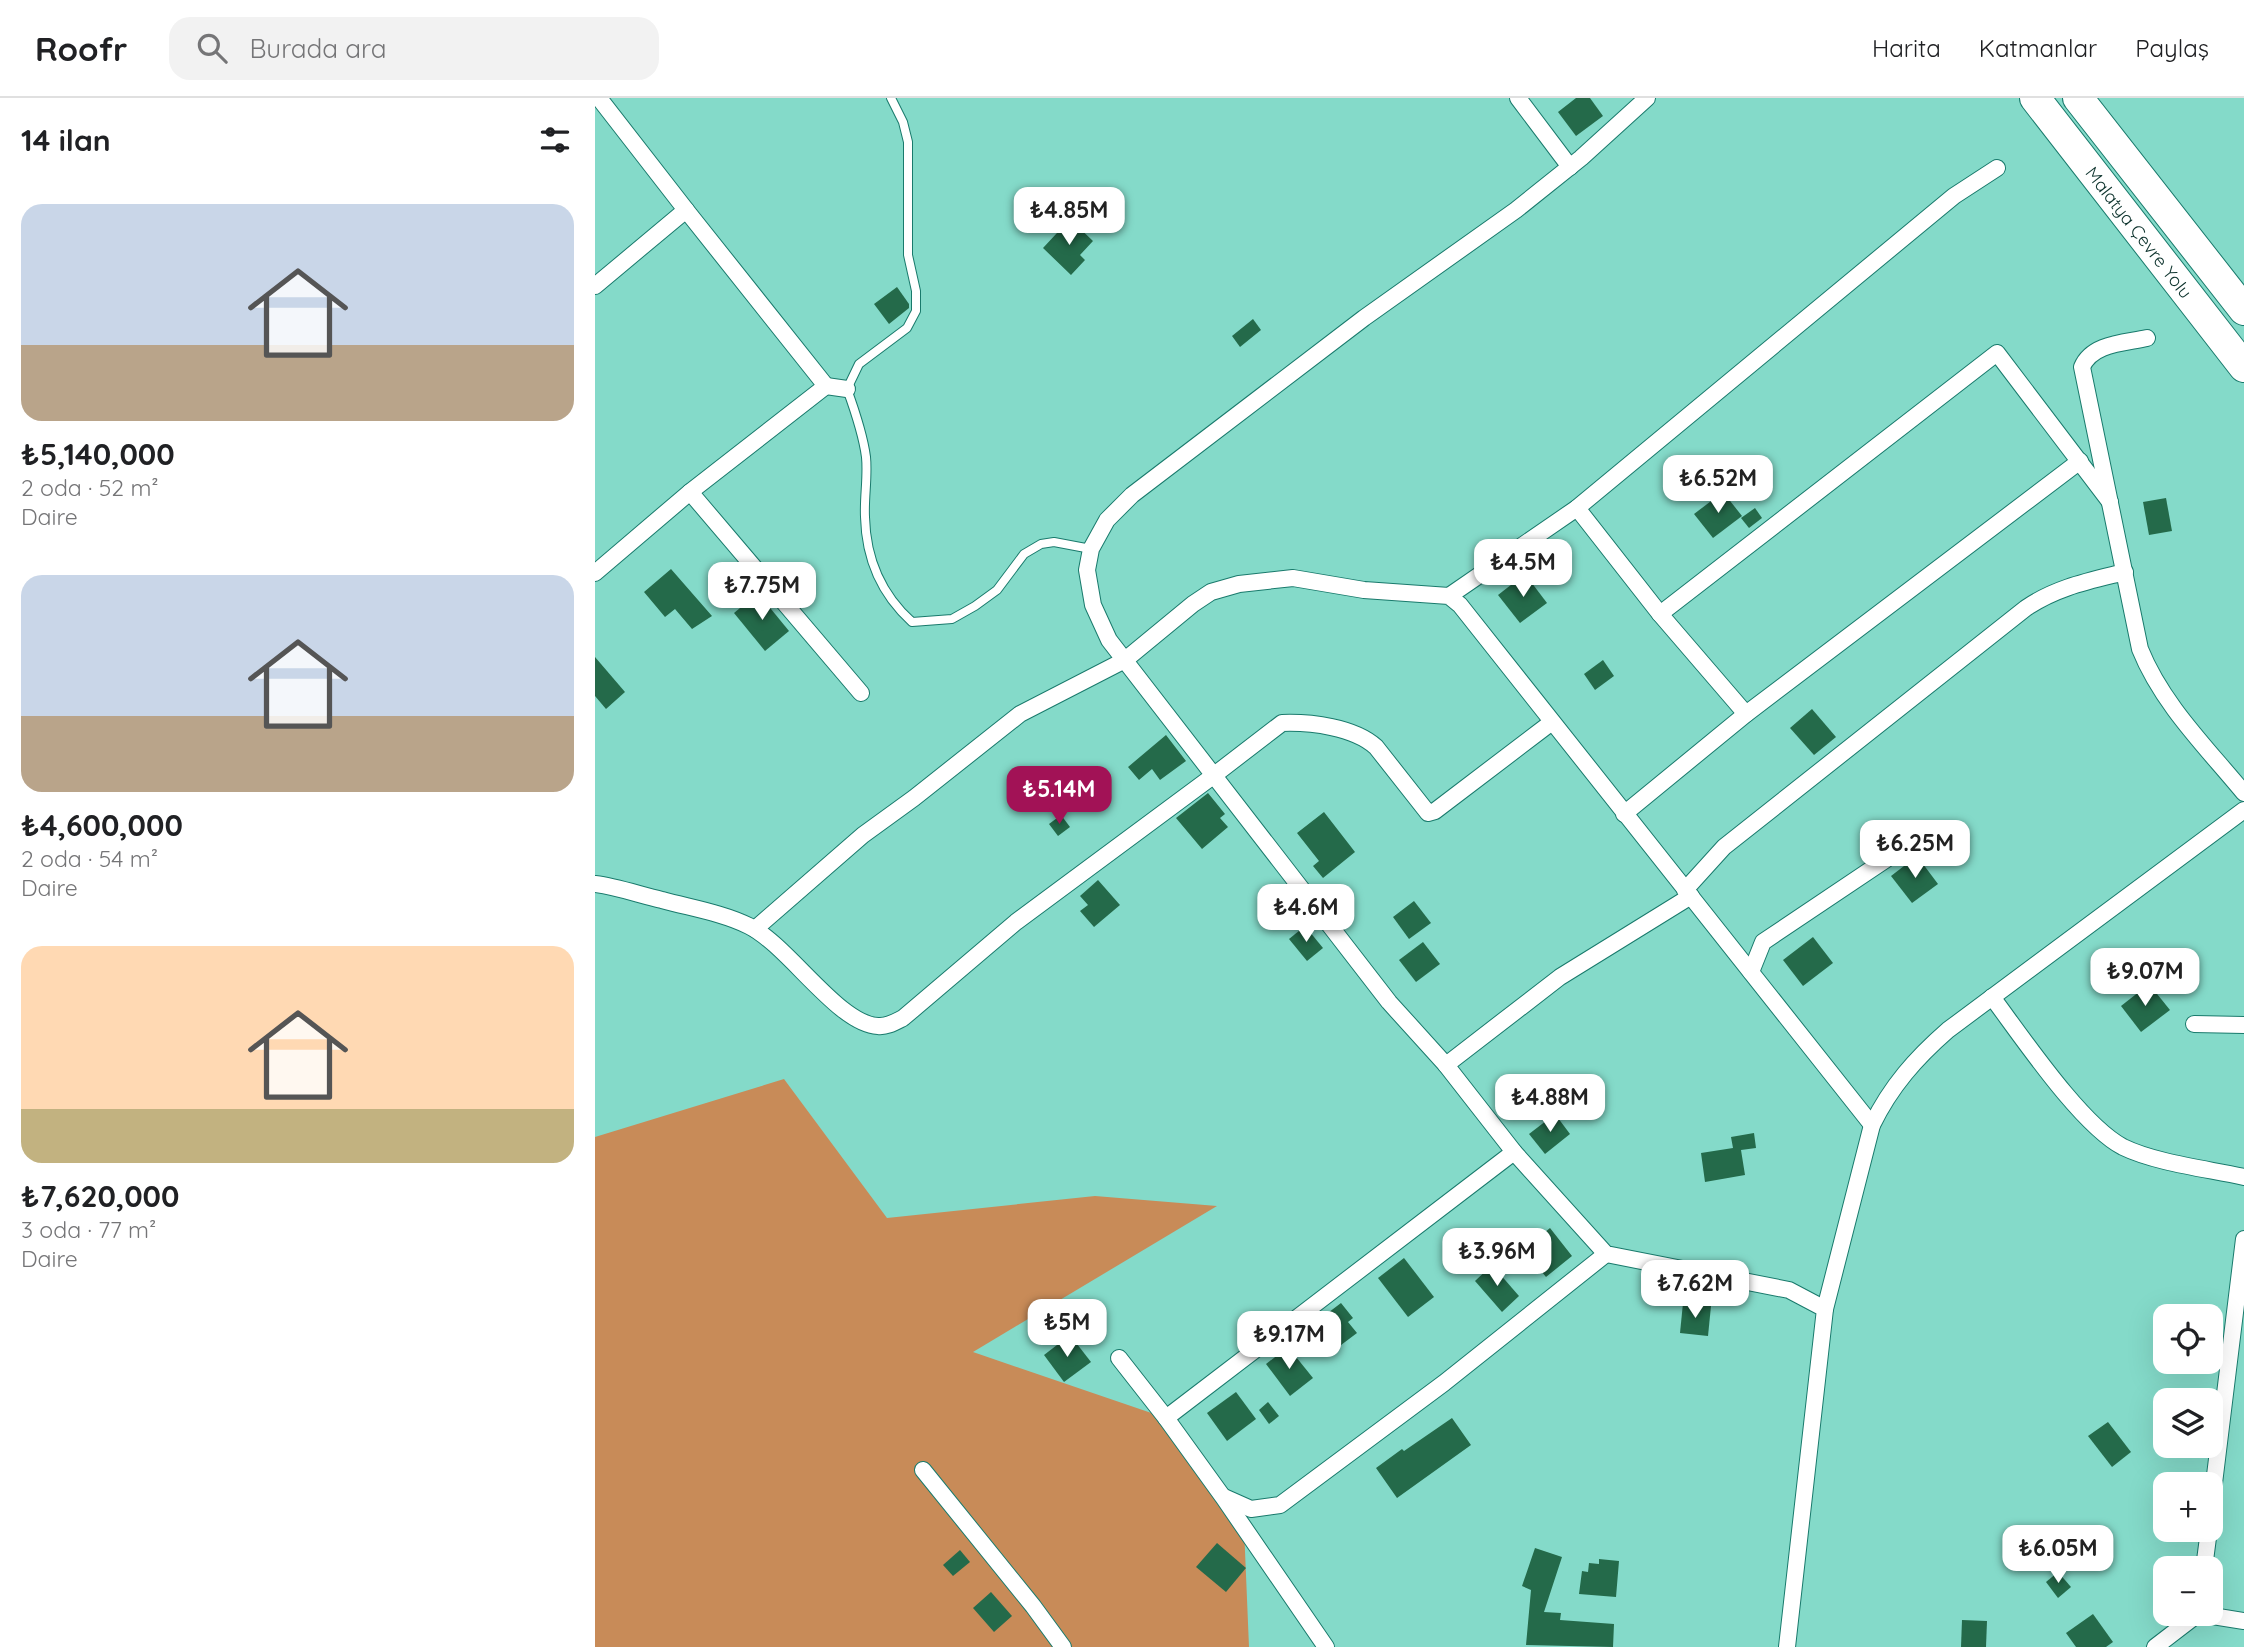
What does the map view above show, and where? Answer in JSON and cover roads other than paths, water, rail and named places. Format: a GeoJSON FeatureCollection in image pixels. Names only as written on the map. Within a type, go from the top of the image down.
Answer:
{"type":"FeatureCollection","features":[{"type":"Feature","properties":{"kind":"highway","name":"Malatya Çevre Yolu"},"geometry":{"type":"LineString","coordinates":[[2035,98],[2244,367]]}},
{"type":"Feature","properties":{"kind":"highway","name":"Malatya Çevre Yolu"},"geometry":{"type":"LineString","coordinates":[[2078,98],[2244,310]]}},
{"type":"Feature","properties":{"kind":"street"},"geometry":{"type":"LineString","coordinates":[[599,98],[826,386],[848,389]]}},
{"type":"Feature","properties":{"kind":"street"},"geometry":{"type":"LineString","coordinates":[[1518,98],[1570,167]]}},
{"type":"Feature","properties":{"kind":"street"},"geometry":{"type":"LineString","coordinates":[[1647,98],[1570,167],[1516,210],[1364,318],[1132,495],[1107,520],[1091,549],[1087,570],[1093,605],[1109,640],[1389,1002],[1446,1065],[1514,1152],[1606,1254],[1789,1290],[1825,1309]]}},
{"type":"Feature","properties":{"kind":"street"},"geometry":{"type":"LineString","coordinates":[[1449,596],[1577,508],[1954,196],[1997,168]]}},
{"type":"Feature","properties":{"kind":"street"},"geometry":{"type":"LineString","coordinates":[[595,286],[686,210]]}},
{"type":"Feature","properties":{"kind":"street"},"geometry":{"type":"LineString","coordinates":[[2147,338],[2095,351],[2085,359],[2082,367],[2140,649],[2149,671],[2177,712],[2244,793]]}},
{"type":"Feature","properties":{"kind":"street"},"geometry":{"type":"LineString","coordinates":[[1660,614],[1997,353],[2110,502]]}},
{"type":"Feature","properties":{"kind":"street"},"geometry":{"type":"LineString","coordinates":[[595,573],[690,492],[826,386]]}},
{"type":"Feature","properties":{"kind":"street"},"geometry":{"type":"LineString","coordinates":[[1625,814],[1746,714],[2080,461]]}},
{"type":"Feature","properties":{"kind":"street"},"geometry":{"type":"LineString","coordinates":[[690,492],[861,693]]}},
{"type":"Feature","properties":{"kind":"street"},"geometry":{"type":"LineString","coordinates":[[1577,508],[1660,614],[1746,714]]}},
{"type":"Feature","properties":{"kind":"street"},"geometry":{"type":"LineString","coordinates":[[1446,1065],[1560,977],[1688,893],[1724,847],[2026,608],[2060,588],[2125,572]]}},
{"type":"Feature","properties":{"kind":"street"},"geometry":{"type":"LineString","coordinates":[[755,929],[863,835],[1020,714],[1125,660],[1211,592],[1239,584],[1293,578],[1364,590],[1449,596],[1460,606],[1872,1125]]}},
{"type":"Feature","properties":{"kind":"street"},"geometry":{"type":"LineString","coordinates":[[595,884],[707,912],[755,929],[778,947],[842,1009],[877,1027],[891,1025],[903,1018],[1016,922],[1282,723],[1349,731],[1366,738],[1428,813],[1435,811],[1552,722]]}},
{"type":"Feature","properties":{"kind":"street"},"geometry":{"type":"LineString","coordinates":[[1787,1647],[1825,1309],[1872,1125],[1883,1103],[1918,1057],[1948,1030],[2244,810]]}},
{"type":"Feature","properties":{"kind":"street"},"geometry":{"type":"LineString","coordinates":[[1751,972],[1763,943],[1903,848]]}},
{"type":"Feature","properties":{"kind":"street"},"geometry":{"type":"LineString","coordinates":[[1991,997],[2077,1106],[2121,1146],[2159,1158],[2244,1177]]}},
{"type":"Feature","properties":{"kind":"street"},"geometry":{"type":"LineString","coordinates":[[2194,1024],[2244,1026]]}},
{"type":"Feature","properties":{"kind":"street"},"geometry":{"type":"LineString","coordinates":[[1166,1418],[1514,1152]]}},
{"type":"Feature","properties":{"kind":"street"},"geometry":{"type":"LineString","coordinates":[[2215,1472],[2244,1239]]}},
{"type":"Feature","properties":{"kind":"street"},"geometry":{"type":"LineString","coordinates":[[1223,1497],[1251,1509],[1280,1505],[1444,1383],[1606,1254]]}},
{"type":"Feature","properties":{"kind":"street"},"geometry":{"type":"LineString","coordinates":[[1119,1358],[1223,1497],[1326,1647]]}},
{"type":"Feature","properties":{"kind":"street"},"geometry":{"type":"LineString","coordinates":[[923,1470],[1063,1647]]}},
{"type":"Feature","properties":{"kind":"street"},"geometry":{"type":"LineString","coordinates":[[2223,1617],[2244,1620]]}},
{"type":"Feature","properties":{"kind":"street"},"geometry":{"type":"LineString","coordinates":[[2155,1647],[2183,1626]]}},
{"type":"Feature","properties":{"kind":"lane"},"geometry":{"type":"LineString","coordinates":[[891,98],[903,122],[908,142],[908,255],[916,291],[916,311],[907,328],[859,364],[848,389],[861,431],[866,459],[865,519],[871,561],[882,588],[901,613],[912,622],[952,619],[997,590],[1024,554],[1041,544],[1054,542],[1091,549]]}}]}
